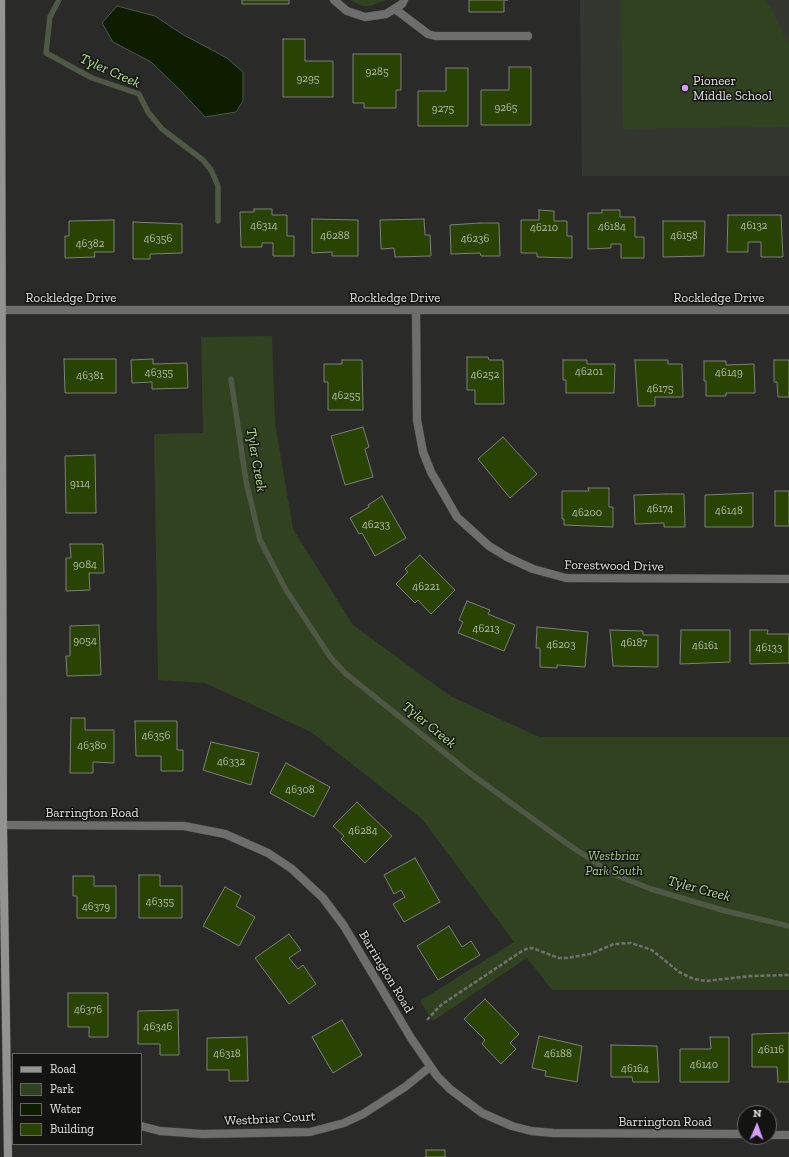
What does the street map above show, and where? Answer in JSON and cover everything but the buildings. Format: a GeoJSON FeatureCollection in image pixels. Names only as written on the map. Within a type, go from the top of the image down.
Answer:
{"type":"FeatureCollection","features":[{"type":"Feature","properties":{"kind":"street"},"geometry":{"type":"LineString","coordinates":[[1,0],[1,825],[8,1157]]}},
{"type":"Feature","properties":{"kind":"street"},"geometry":{"type":"LineString","coordinates":[[334,0],[347,11],[365,17],[386,14],[402,4],[404,0]]}},
{"type":"Feature","properties":{"kind":"street"},"geometry":{"type":"LineString","coordinates":[[395,9],[428,34],[435,36],[528,36]]}},
{"type":"Feature","properties":{"kind":"street","name":"Rockledge Drive"},"geometry":{"type":"LineString","coordinates":[[1,310],[789,310]]}},
{"type":"Feature","properties":{"kind":"street","name":"Forestwood Drive"},"geometry":{"type":"LineString","coordinates":[[416,310],[417,420],[423,452],[431,472],[457,517],[489,546],[507,557],[533,569],[562,577],[586,579],[789,579]]}},
{"type":"Feature","properties":{"kind":"street","name":"Barrington Road"},"geometry":{"type":"LineString","coordinates":[[1,825],[184,826],[225,834],[268,853],[292,869],[323,898],[344,926],[430,1067],[450,1089],[482,1113],[512,1126],[531,1131],[553,1133],[737,1134]]}},
{"type":"Feature","properties":{"kind":"street","name":"Westbriar Court"},"geometry":{"type":"LineString","coordinates":[[142,1126],[160,1131],[202,1134],[310,1132],[344,1123],[362,1114],[405,1087],[430,1067]]}},
{"type":"Feature","properties":{"kind":"street"},"geometry":{"type":"LineString","coordinates":[[777,1134],[789,1135]]}},
{"type":"Feature","properties":{"kind":"path"},"geometry":{"type":"LineString","coordinates":[[427,1020],[441,1005],[526,949],[538,950],[559,958],[567,958],[590,954],[614,944],[631,943],[652,950],[680,972],[694,979],[706,982],[751,976],[789,975]]}},
{"type":"Feature","properties":{"kind":"shaded area","name":"Pioneer Middle School"},"geometry":{"type":"Polygon","coordinates":[[[580,0],[789,0],[789,176],[582,176],[580,0]]]}},
{"type":"Feature","properties":{"kind":"green space"},"geometry":{"type":"Polygon","coordinates":[[[350,0],[387,0],[370,6],[362,6],[350,0]]]}},
{"type":"Feature","properties":{"kind":"green space"},"geometry":{"type":"Polygon","coordinates":[[[621,0],[764,0],[771,8],[789,45],[789,127],[623,129],[621,0]]]}},
{"type":"Feature","properties":{"kind":"green space","name":"Westbriar Park South"},"geometry":{"type":"Polygon","coordinates":[[[272,336],[275,423],[293,529],[353,625],[450,696],[539,737],[789,737],[789,990],[552,990],[527,958],[433,1021],[420,1001],[514,942],[422,819],[311,732],[205,683],[158,680],[154,434],[203,433],[201,337],[272,336]]]}},
{"type":"Feature","properties":{"kind":"water"},"geometry":{"type":"Polygon","coordinates":[[[117,6],[155,16],[182,34],[227,58],[243,72],[243,101],[236,112],[205,117],[151,62],[113,42],[102,23],[117,6]]]}},
{"type":"Feature","properties":{"kind":"waterway","name":"Tyler Creek"},"geometry":{"type":"LineString","coordinates":[[59,0],[50,17],[46,53],[92,78],[139,94],[148,112],[162,129],[203,160],[211,170],[218,186],[218,221]]}},
{"type":"Feature","properties":{"kind":"waterway","name":"Tyler Creek"},"geometry":{"type":"LineString","coordinates":[[231,379],[246,481],[260,540],[286,590],[331,658],[345,673],[471,774],[569,845],[613,874],[651,889],[722,910],[789,926]]}},
{"type":"Feature","properties":{"kind":"place","name":"Pioneer Middle School"},"geometry":{"type":"Point","coordinates":[685,88]}}]}
